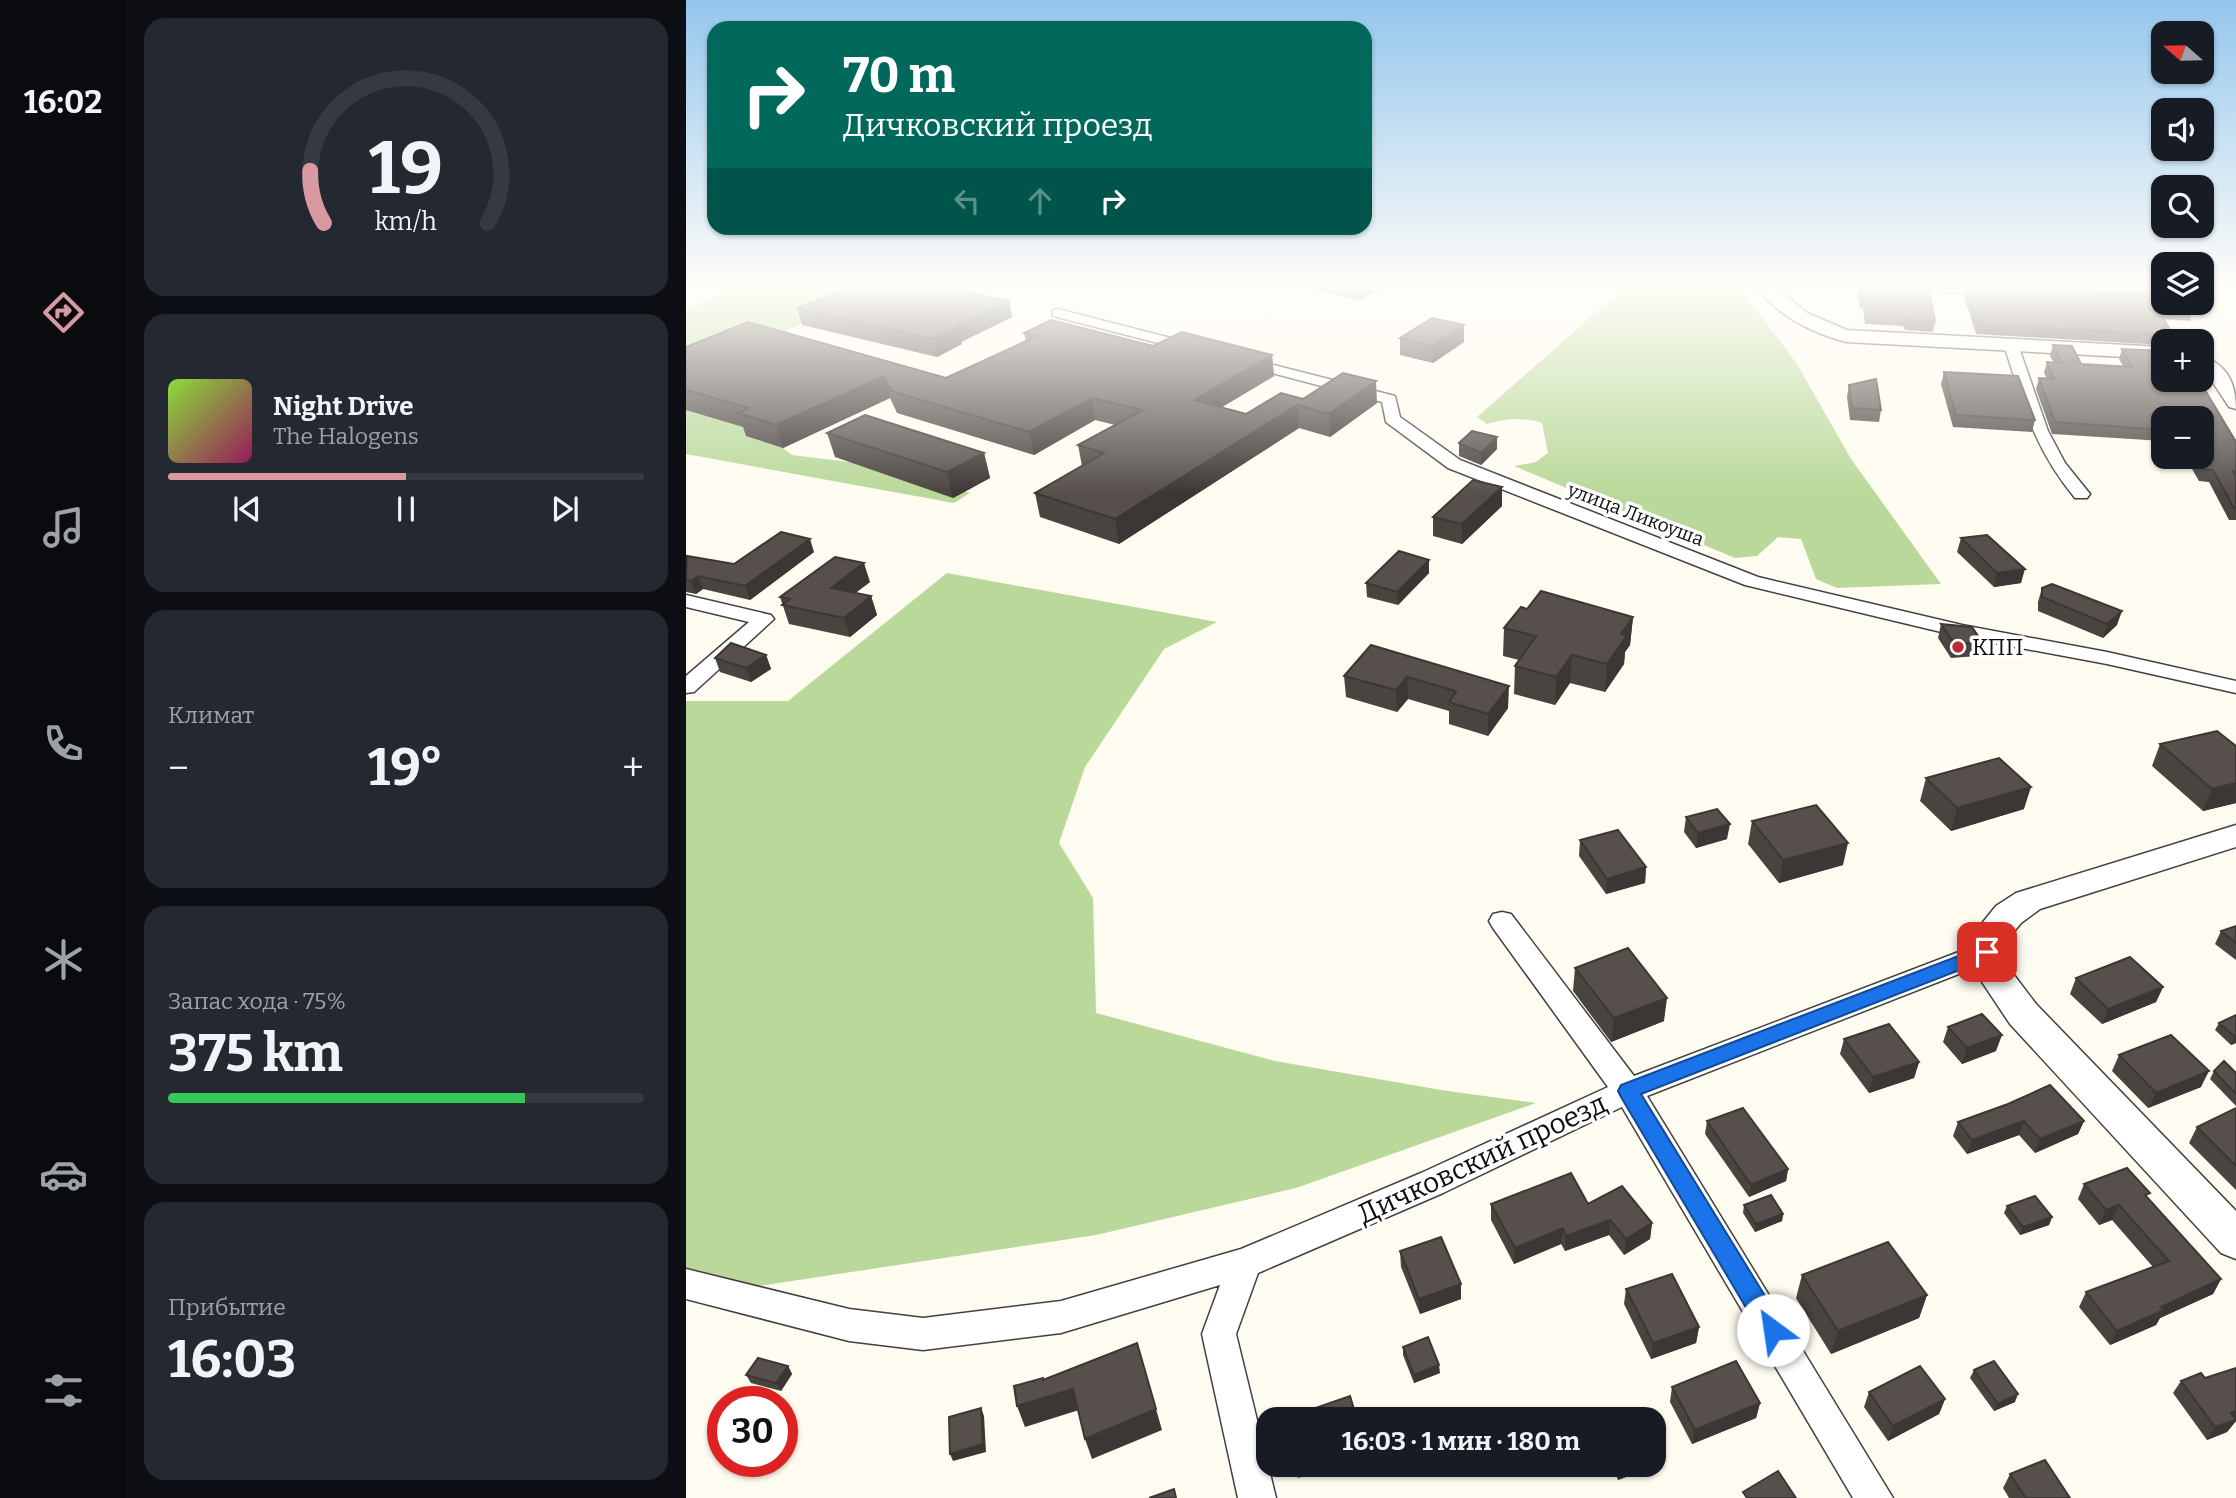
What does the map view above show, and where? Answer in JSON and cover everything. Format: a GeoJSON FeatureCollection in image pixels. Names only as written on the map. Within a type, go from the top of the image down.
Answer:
{"type":"FeatureCollection","features":[{"type":"Feature","properties":{"kind":"street","name":"улица Ликоуша"},"geometry":{"type":"LineString","coordinates":[[1219,355],[1389,399],[1392,419],[1454,464],[1752,581],[1962,631],[2106,658],[2236,687]]}},
{"type":"Feature","properties":{"kind":"street"},"geometry":{"type":"LineString","coordinates":[[2014,355],[2040,430],[2057,465],[2081,494]]}},
{"type":"Feature","properties":{"kind":"street"},"geometry":{"type":"LineString","coordinates":[[2214,371],[2236,403]]}},
{"type":"Feature","properties":{"kind":"street"},"geometry":{"type":"LineString","coordinates":[[686,601],[764,619],[686,687]]}},
{"type":"Feature","properties":{"kind":"street"},"geometry":{"type":"LineString","coordinates":[[2236,836],[2028,901],[2007,913],[1991,932],[1987,952],[1998,982],[2023,1014],[2236,1240]]}},
{"type":"Feature","properties":{"kind":"street"},"geometry":{"type":"LineString","coordinates":[[1502,921],[1628,1091],[1874,1498]]}},
{"type":"Feature","properties":{"kind":"street","name":"Дичковский проезд"},"geometry":{"type":"LineString","coordinates":[[686,1284],[849,1325],[923,1334],[1061,1317],[1245,1263],[1432,1183],[1628,1091],[1987,952]]}},
{"type":"Feature","properties":{"kind":"street"},"geometry":{"type":"LineString","coordinates":[[1245,1263],[1219,1334],[1257,1498]]}},
{"type":"Feature","properties":{"kind":"green space"},"geometry":{"type":"Polygon","coordinates":[[[686,355],[725,355],[686,371],[686,355]]]}},
{"type":"Feature","properties":{"kind":"green space"},"geometry":{"type":"Polygon","coordinates":[[[1548,355],[1790,355],[1851,459],[1941,584],[1837,588],[1816,579],[1801,539],[1778,537],[1757,556],[1735,558],[1514,466],[1536,462],[1548,453],[1542,423],[1514,419],[1487,424],[1477,417],[1548,355]]]}},
{"type":"Feature","properties":{"kind":"green space"},"geometry":{"type":"Polygon","coordinates":[[[807,395],[783,448],[792,455],[889,467],[970,493],[954,503],[686,454],[686,405],[807,395]]]}},
{"type":"Feature","properties":{"kind":"green space"},"geometry":{"type":"Polygon","coordinates":[[[947,573],[1217,622],[1164,649],[1085,767],[1059,843],[1093,898],[1096,1013],[1275,1061],[1441,1090],[1536,1103],[1296,1188],[1096,1235],[686,1297],[686,701],[788,701],[947,573]]]}},
{"type":"Feature","properties":{"kind":"building"},"geometry":{"type":"Polygon","coordinates":[[[686,355],[864,355],[946,378],[996,355],[1272,355],[1194,400],[1246,414],[1281,393],[1303,399],[1343,373],[1376,381],[1329,414],[1297,405],[1115,519],[1035,493],[1104,453],[1078,445],[1143,410],[1092,398],[1029,432],[891,391],[884,376],[776,425],[738,413],[749,408],[686,390],[686,355]]]}},
{"type":"Feature","properties":{"kind":"building"},"geometry":{"type":"Polygon","coordinates":[[[2058,355],[2076,355],[2081,364],[2132,367],[2125,355],[2151,355],[2151,392],[2206,392],[2236,442],[2236,472],[2233,471],[2236,477],[2236,508],[2213,470],[2202,469],[2214,469],[2214,406],[2151,406],[2151,429],[2055,422],[2039,378],[2054,379],[2047,362],[2062,363],[2058,355]]]}},
{"type":"Feature","properties":{"kind":"building"},"geometry":{"type":"Polygon","coordinates":[[[1944,372],[2018,376],[2035,420],[1956,415],[1944,372]]]}},
{"type":"Feature","properties":{"kind":"building"},"geometry":{"type":"Polygon","coordinates":[[[1876,379],[1881,410],[1852,408],[1849,385],[1876,379]]]}},
{"type":"Feature","properties":{"kind":"building"},"geometry":{"type":"Polygon","coordinates":[[[865,415],[984,453],[947,472],[827,433],[865,415]]]}},
{"type":"Feature","properties":{"kind":"building"},"geometry":{"type":"Polygon","coordinates":[[[1472,431],[1497,437],[1481,453],[1459,443],[1472,431]]]}},
{"type":"Feature","properties":{"kind":"building"},"geometry":{"type":"Polygon","coordinates":[[[1473,480],[1502,487],[1462,524],[1433,517],[1473,480]]]}},
{"type":"Feature","properties":{"kind":"building"},"geometry":{"type":"Polygon","coordinates":[[[781,532],[810,539],[745,586],[698,576],[691,581],[686,580],[687,556],[734,564],[781,532]]]}},
{"type":"Feature","properties":{"kind":"building"},"geometry":{"type":"Polygon","coordinates":[[[1987,535],[2025,569],[1997,573],[1961,538],[1987,535]]]}},
{"type":"Feature","properties":{"kind":"building"},"geometry":{"type":"Polygon","coordinates":[[[1399,551],[1429,560],[1397,592],[1366,583],[1399,551]]]}},
{"type":"Feature","properties":{"kind":"building"},"geometry":{"type":"Polygon","coordinates":[[[835,557],[864,563],[831,588],[871,596],[844,618],[782,605],[790,599],[780,597],[835,557]]]}},
{"type":"Feature","properties":{"kind":"building"},"geometry":{"type":"Polygon","coordinates":[[[2052,584],[2122,611],[2107,624],[2042,597],[2042,588],[2052,584]]]}},
{"type":"Feature","properties":{"kind":"building"},"geometry":{"type":"Polygon","coordinates":[[[1541,591],[1633,617],[1621,634],[1627,635],[1607,664],[1572,655],[1556,677],[1515,666],[1536,636],[1504,628],[1521,607],[1527,609],[1541,591]]]}},
{"type":"Feature","properties":{"kind":"building"},"geometry":{"type":"Polygon","coordinates":[[[1941,624],[1972,627],[1982,642],[1955,644],[1941,624]]]}},
{"type":"Feature","properties":{"kind":"building"},"geometry":{"type":"Polygon","coordinates":[[[731,643],[766,655],[746,668],[715,658],[731,643]]]}},
{"type":"Feature","properties":{"kind":"building"},"geometry":{"type":"Polygon","coordinates":[[[1371,645],[1509,686],[1488,714],[1449,702],[1456,691],[1407,677],[1396,690],[1344,676],[1371,645]]]}},
{"type":"Feature","properties":{"kind":"building"},"geometry":{"type":"Polygon","coordinates":[[[2217,731],[2236,746],[2236,783],[2212,789],[2160,744],[2217,731]]]}},
{"type":"Feature","properties":{"kind":"building"},"geometry":{"type":"Polygon","coordinates":[[[1999,758],[2031,787],[1957,808],[1926,778],[1999,758]]]}},
{"type":"Feature","properties":{"kind":"building"},"geometry":{"type":"Polygon","coordinates":[[[1816,805],[1848,843],[1783,860],[1752,821],[1816,805]]]}},
{"type":"Feature","properties":{"kind":"building"},"geometry":{"type":"Polygon","coordinates":[[[1717,809],[1730,824],[1698,833],[1686,817],[1717,809]]]}},
{"type":"Feature","properties":{"kind":"building"},"geometry":{"type":"Polygon","coordinates":[[[1618,830],[1646,867],[1607,879],[1580,840],[1618,830]]]}},
{"type":"Feature","properties":{"kind":"building"},"geometry":{"type":"Polygon","coordinates":[[[2236,926],[2236,943],[2221,931],[2236,926]]]}},
{"type":"Feature","properties":{"kind":"building"},"geometry":{"type":"Polygon","coordinates":[[[1628,948],[1667,998],[1614,1018],[1575,968],[1628,948]]]}},
{"type":"Feature","properties":{"kind":"building"},"geometry":{"type":"Polygon","coordinates":[[[2130,957],[2163,987],[2108,1009],[2076,978],[2130,957]]]}},
{"type":"Feature","properties":{"kind":"building"},"geometry":{"type":"Polygon","coordinates":[[[1982,1014],[2002,1035],[1967,1048],[1948,1027],[1982,1014]]]}},
{"type":"Feature","properties":{"kind":"building"},"geometry":{"type":"Polygon","coordinates":[[[2236,1015],[2236,1036],[2235,1037],[2219,1023],[2236,1015]]]}},
{"type":"Feature","properties":{"kind":"building"},"geometry":{"type":"Polygon","coordinates":[[[1889,1024],[1919,1062],[1873,1077],[1844,1039],[1889,1024]]]}},
{"type":"Feature","properties":{"kind":"building"},"geometry":{"type":"Polygon","coordinates":[[[2171,1035],[2209,1071],[2156,1093],[2119,1055],[2171,1035]]]}},
{"type":"Feature","properties":{"kind":"building"},"geometry":{"type":"Polygon","coordinates":[[[2224,1061],[2236,1073],[2236,1094],[2214,1071],[2224,1061]]]}},
{"type":"Feature","properties":{"kind":"building"},"geometry":{"type":"Polygon","coordinates":[[[2050,1085],[2084,1121],[2040,1139],[2024,1121],[1972,1140],[1958,1122],[2008,1104],[2050,1085]]]}},
{"type":"Feature","properties":{"kind":"building"},"geometry":{"type":"Polygon","coordinates":[[[1743,1108],[1788,1169],[1751,1185],[1707,1121],[1743,1108]]]}},
{"type":"Feature","properties":{"kind":"building"},"geometry":{"type":"Polygon","coordinates":[[[2236,1108],[2236,1166],[2197,1127],[2236,1108]]]}},
{"type":"Feature","properties":{"kind":"building"},"geometry":{"type":"Polygon","coordinates":[[[2127,1168],[2150,1193],[2145,1195],[2221,1279],[2161,1307],[2164,1310],[2117,1331],[2086,1292],[2169,1261],[2119,1205],[2106,1210],[2084,1184],[2127,1168]]]}},
{"type":"Feature","properties":{"kind":"building"},"geometry":{"type":"Polygon","coordinates":[[[1571,1173],[1588,1204],[1622,1186],[1652,1223],[1626,1239],[1610,1220],[1566,1236],[1563,1228],[1515,1248],[1491,1204],[1571,1173]]]}},
{"type":"Feature","properties":{"kind":"building"},"geometry":{"type":"Polygon","coordinates":[[[1771,1195],[1783,1214],[1756,1224],[1744,1205],[1771,1195]]]}},
{"type":"Feature","properties":{"kind":"building"},"geometry":{"type":"Polygon","coordinates":[[[2035,1196],[2052,1217],[2023,1227],[2007,1206],[2035,1196]]]}},
{"type":"Feature","properties":{"kind":"building"},"geometry":{"type":"Polygon","coordinates":[[[1441,1237],[1461,1284],[1419,1299],[1400,1251],[1441,1237]]]}},
{"type":"Feature","properties":{"kind":"building"},"geometry":{"type":"Polygon","coordinates":[[[1888,1242],[1927,1295],[1838,1331],[1802,1275],[1888,1242]]]}},
{"type":"Feature","properties":{"kind":"building"},"geometry":{"type":"Polygon","coordinates":[[[1672,1274],[1699,1327],[1653,1343],[1626,1289],[1672,1274]]]}},
{"type":"Feature","properties":{"kind":"building"},"geometry":{"type":"Polygon","coordinates":[[[1428,1337],[1439,1365],[1414,1375],[1403,1347],[1428,1337]]]}},
{"type":"Feature","properties":{"kind":"building"},"geometry":{"type":"Polygon","coordinates":[[[1137,1343],[1156,1409],[1085,1439],[1073,1389],[1017,1406],[1014,1386],[1043,1380],[1137,1343]]]}},
{"type":"Feature","properties":{"kind":"building"},"geometry":{"type":"Polygon","coordinates":[[[758,1358],[788,1366],[776,1383],[746,1375],[758,1358]]]}},
{"type":"Feature","properties":{"kind":"building"},"geometry":{"type":"Polygon","coordinates":[[[1736,1361],[1760,1403],[1695,1430],[1672,1387],[1736,1361]]]}},
{"type":"Feature","properties":{"kind":"building"},"geometry":{"type":"Polygon","coordinates":[[[1994,1361],[2018,1394],[1998,1404],[1974,1370],[1994,1361]]]}},
{"type":"Feature","properties":{"kind":"building"},"geometry":{"type":"Polygon","coordinates":[[[1920,1366],[1945,1399],[1893,1426],[1869,1392],[1920,1366]]]}},
{"type":"Feature","properties":{"kind":"building"},"geometry":{"type":"Polygon","coordinates":[[[2236,1368],[2236,1411],[2231,1413],[2236,1420],[2215,1427],[2181,1381],[2201,1373],[2205,1378],[2236,1368]]]}},
{"type":"Feature","properties":{"kind":"building"},"geometry":{"type":"Polygon","coordinates":[[[1350,1396],[1353,1407],[1318,1407],[1350,1396]]]}},
{"type":"Feature","properties":{"kind":"building"},"geometry":{"type":"Polygon","coordinates":[[[981,1408],[983,1444],[950,1454],[949,1417],[981,1408]]]}},
{"type":"Feature","properties":{"kind":"building"},"geometry":{"type":"Polygon","coordinates":[[[2045,1460],[2070,1498],[2026,1498],[2010,1474],[2045,1460]]]}},
{"type":"Feature","properties":{"kind":"building"},"geometry":{"type":"Polygon","coordinates":[[[1778,1471],[1796,1498],[1747,1498],[1743,1492],[1778,1471]]]}},
{"type":"Feature","properties":{"kind":"building"},"geometry":{"type":"Polygon","coordinates":[[[1174,1489],[1176,1498],[1149,1498],[1174,1489]]]}},
{"type":"Feature","properties":{"kind":"place","name":"КПП"},"geometry":{"type":"Point","coordinates":[1958,647]}},
{"type":"Feature","properties":{"kind":"route"},"geometry":{"type":"LineString","coordinates":[[1773,1330],[1628,1091],[1987,952]]}}]}
